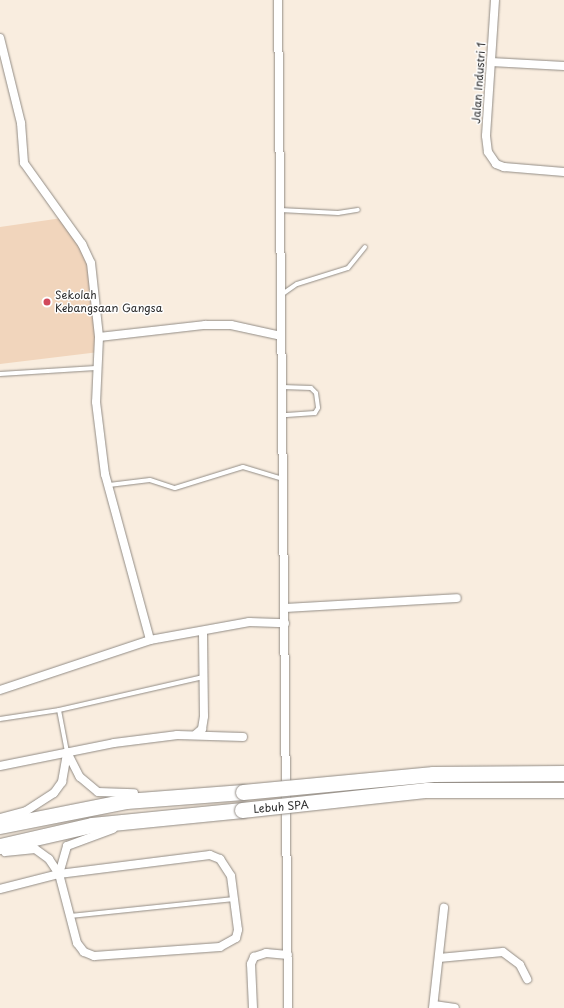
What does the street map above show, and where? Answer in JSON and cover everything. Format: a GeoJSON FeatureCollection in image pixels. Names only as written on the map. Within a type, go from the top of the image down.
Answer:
{"type":"FeatureCollection","features":[{"type":"Feature","properties":{"kind":"highway","name":"Lebuh SPA"},"geometry":{"type":"LineString","coordinates":[[0,826],[80,808],[195,795],[243,792],[433,774],[564,773]]}},
{"type":"Feature","properties":{"kind":"highway","name":"Lebuh SPA"},"geometry":{"type":"LineString","coordinates":[[0,846],[92,825],[428,790],[564,790]]}},
{"type":"Feature","properties":{"kind":"street"},"geometry":{"type":"LineString","coordinates":[[278,0],[288,1008]]}},
{"type":"Feature","properties":{"kind":"street","name":"Jalan Industri 1"},"geometry":{"type":"LineString","coordinates":[[495,0],[486,136],[488,152],[496,164],[564,172]]}},
{"type":"Feature","properties":{"kind":"street"},"geometry":{"type":"LineString","coordinates":[[0,38],[21,123],[24,163],[82,244],[91,264],[99,337],[96,368],[96,402],[108,484],[150,640]]}},
{"type":"Feature","properties":{"kind":"street"},"geometry":{"type":"LineString","coordinates":[[491,62],[564,66]]}},
{"type":"Feature","properties":{"kind":"street"},"geometry":{"type":"LineString","coordinates":[[99,337],[205,325],[231,325],[281,336]]}},
{"type":"Feature","properties":{"kind":"street"},"geometry":{"type":"LineString","coordinates":[[285,608],[457,598]]}},
{"type":"Feature","properties":{"kind":"street"},"geometry":{"type":"LineString","coordinates":[[0,690],[150,640],[203,633],[249,622],[285,623]]}},
{"type":"Feature","properties":{"kind":"street"},"geometry":{"type":"LineString","coordinates":[[196,734],[203,724],[205,676],[203,633]]}},
{"type":"Feature","properties":{"kind":"street"},"geometry":{"type":"LineString","coordinates":[[0,766],[67,752],[196,734],[243,737]]}},
{"type":"Feature","properties":{"kind":"street"},"geometry":{"type":"LineString","coordinates":[[67,752],[80,777],[98,792],[110,795],[177,791],[195,795]]}},
{"type":"Feature","properties":{"kind":"street"},"geometry":{"type":"LineString","coordinates":[[0,818],[26,811],[54,793],[62,782],[67,752]]}},
{"type":"Feature","properties":{"kind":"street"},"geometry":{"type":"LineString","coordinates":[[59,874],[67,846],[102,832],[155,819]]}},
{"type":"Feature","properties":{"kind":"street"},"geometry":{"type":"LineString","coordinates":[[0,853],[35,849],[49,859],[59,874],[77,943],[84,952],[94,956],[220,947],[236,938],[234,899],[226,867],[210,855],[59,874],[0,889]]}},
{"type":"Feature","properties":{"kind":"street"},"geometry":{"type":"LineString","coordinates":[[444,908],[433,1007],[455,1008]]}},
{"type":"Feature","properties":{"kind":"street"},"geometry":{"type":"LineString","coordinates":[[439,958],[503,952],[520,965],[527,979]]}},
{"type":"Feature","properties":{"kind":"street"},"geometry":{"type":"LineString","coordinates":[[253,1008],[252,964],[254,957],[266,953],[288,955]]}},
{"type":"Feature","properties":{"kind":"lane"},"geometry":{"type":"LineString","coordinates":[[280,210],[338,213],[358,210]]}},
{"type":"Feature","properties":{"kind":"lane"},"geometry":{"type":"LineString","coordinates":[[282,295],[297,284],[348,268],[365,247]]}},
{"type":"Feature","properties":{"kind":"lane"},"geometry":{"type":"LineString","coordinates":[[0,374],[96,368]]}},
{"type":"Feature","properties":{"kind":"lane"},"geometry":{"type":"LineString","coordinates":[[282,387],[311,388],[316,392],[318,408],[315,413],[283,415]]}},
{"type":"Feature","properties":{"kind":"lane"},"geometry":{"type":"LineString","coordinates":[[108,484],[150,480],[175,488],[243,467],[283,479]]}},
{"type":"Feature","properties":{"kind":"lane"},"geometry":{"type":"LineString","coordinates":[[0,719],[59,710],[205,676]]}},
{"type":"Feature","properties":{"kind":"lane"},"geometry":{"type":"LineString","coordinates":[[59,710],[67,752]]}},
{"type":"Feature","properties":{"kind":"lane"},"geometry":{"type":"LineString","coordinates":[[69,916],[234,899]]}},
{"type":"Feature","properties":{"kind":"shaded area","name":"Sekolah Kebangsaan Gangsa"},"geometry":{"type":"Polygon","coordinates":[[[62,218],[89,253],[99,352],[0,364],[0,227],[62,218]]]}},
{"type":"Feature","properties":{"kind":"place","name":"Sekolah Kebangsaan Gangsa"},"geometry":{"type":"Point","coordinates":[47,302]}}]}
